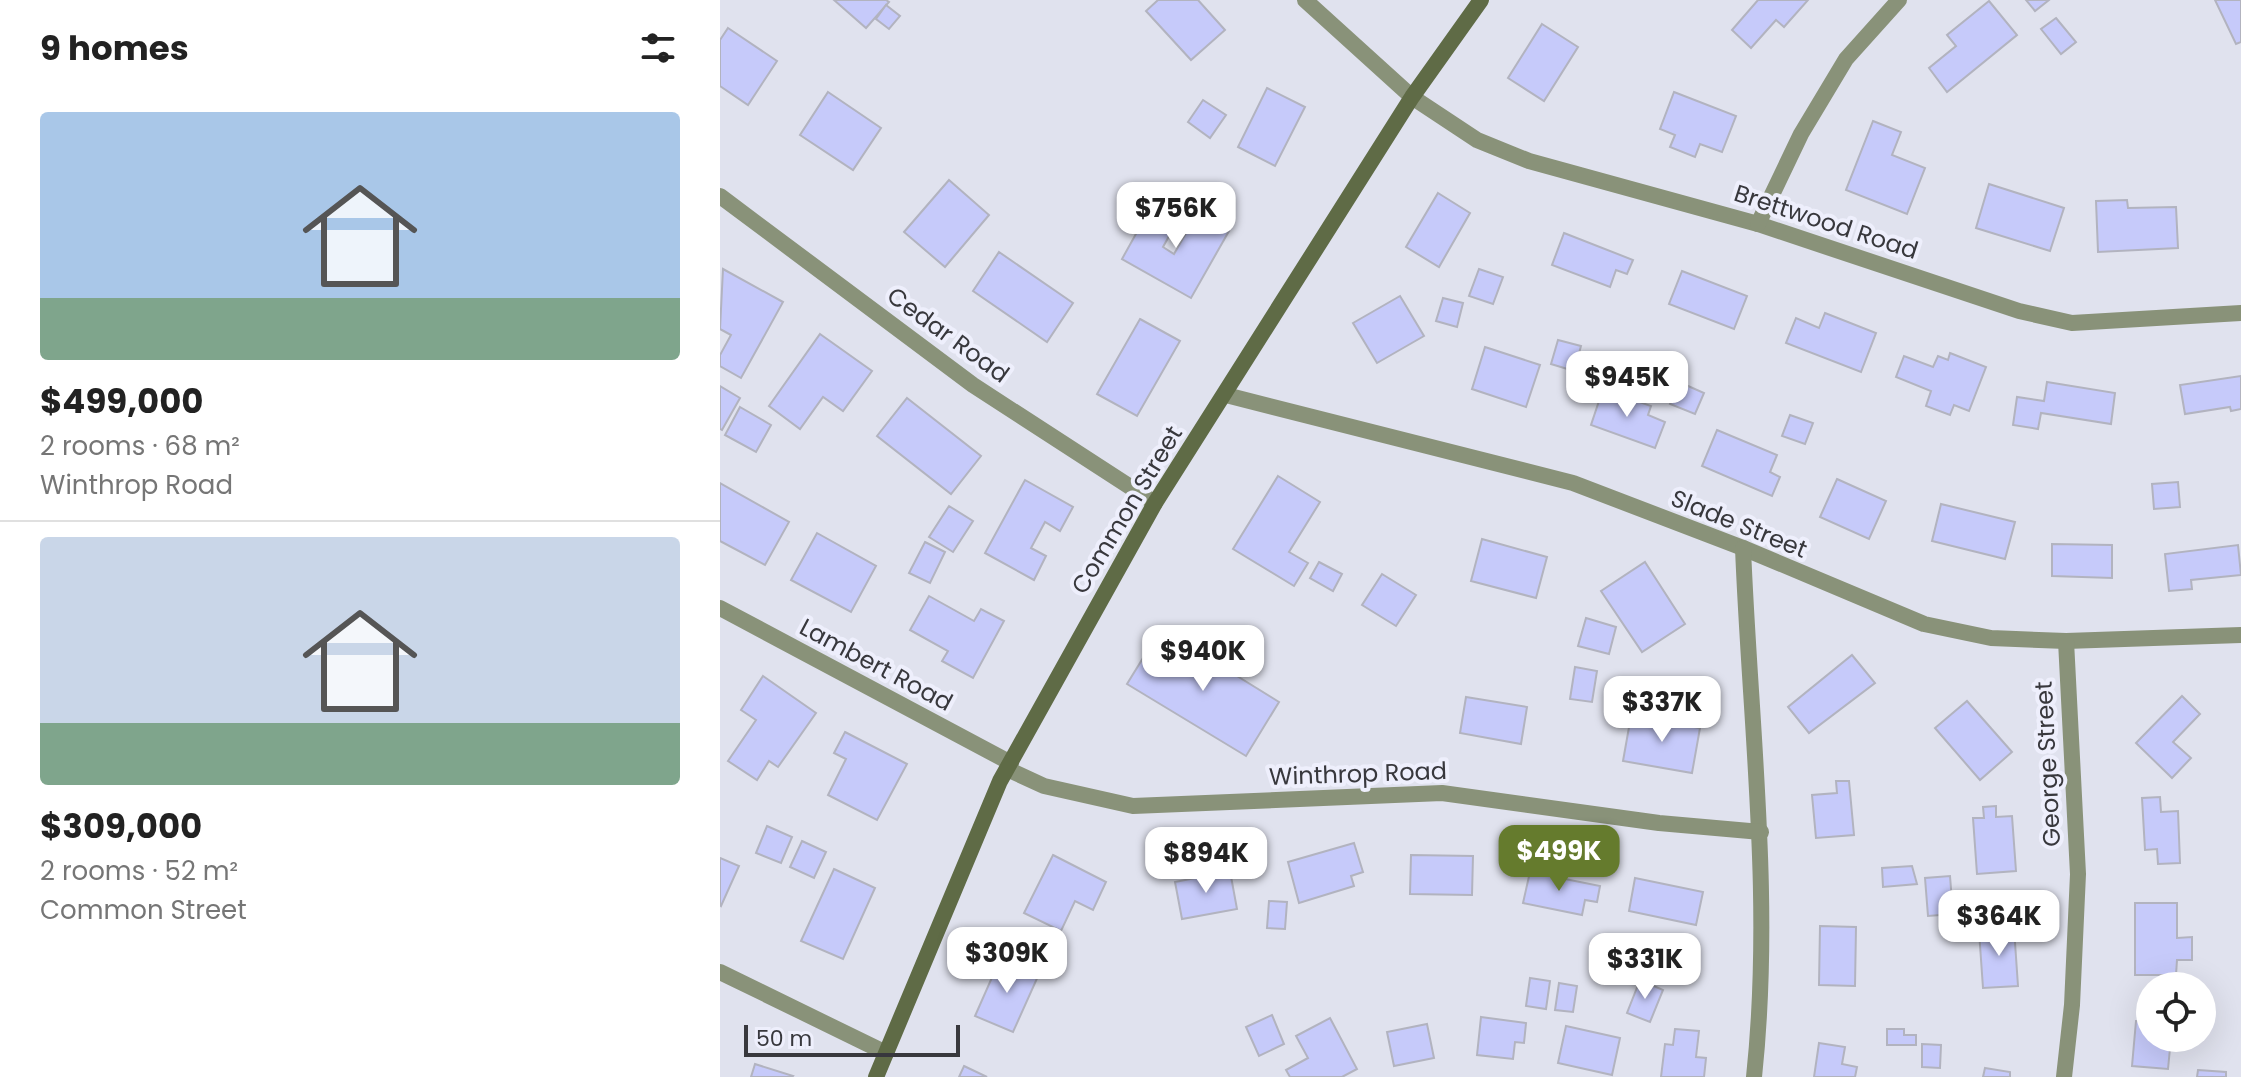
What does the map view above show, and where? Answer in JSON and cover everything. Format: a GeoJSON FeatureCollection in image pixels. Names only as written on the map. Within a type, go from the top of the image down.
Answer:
{"type":"FeatureCollection","features":[{"type":"Feature","properties":{"kind":"main road","name":"Common Street"},"geometry":{"type":"LineString","coordinates":[[876,1077],[968,854],[1009,766],[1155,503],[1412,97],[1481,0]]}},
{"type":"Feature","properties":{"kind":"street","name":"Brettwood Road"},"geometry":{"type":"LineString","coordinates":[[1305,0],[1412,97],[1477,140],[1529,161],[1758,224],[2019,311],[2072,323],[2241,313]]}},
{"type":"Feature","properties":{"kind":"street"},"geometry":{"type":"LineString","coordinates":[[1758,224],[1801,134],[1846,59],[1899,0]]}},
{"type":"Feature","properties":{"kind":"street","name":"Cedar Road"},"geometry":{"type":"LineString","coordinates":[[720,196],[973,385],[1155,503]]}},
{"type":"Feature","properties":{"kind":"street","name":"Slade Street"},"geometry":{"type":"LineString","coordinates":[[1226,395],[1573,483],[1743,548],[1924,624],[1991,638],[2066,641],[2241,635]]}},
{"type":"Feature","properties":{"kind":"street"},"geometry":{"type":"LineString","coordinates":[[1743,548],[1761,832],[1763,996],[1754,1077]]}},
{"type":"Feature","properties":{"kind":"street","name":"Lambert Road"},"geometry":{"type":"LineString","coordinates":[[720,608],[1009,766]]}},
{"type":"Feature","properties":{"kind":"street","name":"George Street"},"geometry":{"type":"LineString","coordinates":[[2064,1077],[2078,874],[2066,641]]}},
{"type":"Feature","properties":{"kind":"street","name":"Winthrop Road"},"geometry":{"type":"LineString","coordinates":[[1009,766],[1044,786],[1133,806],[1442,793],[1659,823],[1761,832]]}},
{"type":"Feature","properties":{"kind":"street"},"geometry":{"type":"LineString","coordinates":[[720,972],[886,1053]]}},
{"type":"Feature","properties":{"kind":"building"},"geometry":{"type":"Polygon","coordinates":[[[834,0],[886,0],[889,2],[866,28],[834,0]]]}},
{"type":"Feature","properties":{"kind":"building"},"geometry":{"type":"Polygon","coordinates":[[[1158,0],[1198,0],[1225,30],[1191,60],[1146,11],[1158,0]]]}},
{"type":"Feature","properties":{"kind":"building"},"geometry":{"type":"Polygon","coordinates":[[[1758,0],[1808,0],[1784,27],[1776,20],[1751,48],[1732,30],[1758,0]]]}},
{"type":"Feature","properties":{"kind":"building"},"geometry":{"type":"Polygon","coordinates":[[[2026,0],[2049,0],[2035,11],[2026,0]]]}},
{"type":"Feature","properties":{"kind":"building"},"geometry":{"type":"Polygon","coordinates":[[[2215,0],[2241,0],[2241,42],[2236,44],[2215,0]]]}},
{"type":"Feature","properties":{"kind":"building"},"geometry":{"type":"Polygon","coordinates":[[[1989,1],[2017,35],[1947,92],[1929,68],[1956,46],[1947,35],[1989,1]]]}},
{"type":"Feature","properties":{"kind":"building"},"geometry":{"type":"Polygon","coordinates":[[[886,5],[900,16],[889,29],[876,19],[886,5]]]}},
{"type":"Feature","properties":{"kind":"building"},"geometry":{"type":"Polygon","coordinates":[[[2056,18],[2076,42],[2061,54],[2041,29],[2056,18]]]}},
{"type":"Feature","properties":{"kind":"building"},"geometry":{"type":"Polygon","coordinates":[[[1542,24],[1578,47],[1544,101],[1508,78],[1542,24]]]}},
{"type":"Feature","properties":{"kind":"building"},"geometry":{"type":"Polygon","coordinates":[[[728,28],[777,61],[748,105],[720,86],[720,40],[728,28]]]}},
{"type":"Feature","properties":{"kind":"building"},"geometry":{"type":"Polygon","coordinates":[[[1267,88],[1305,107],[1275,166],[1238,147],[1267,88]]]}},
{"type":"Feature","properties":{"kind":"building"},"geometry":{"type":"Polygon","coordinates":[[[828,92],[881,128],[853,170],[800,135],[828,92]]]}},
{"type":"Feature","properties":{"kind":"building"},"geometry":{"type":"Polygon","coordinates":[[[1674,92],[1736,116],[1722,152],[1700,144],[1695,157],[1670,147],[1675,135],[1660,129],[1674,92]]]}},
{"type":"Feature","properties":{"kind":"building"},"geometry":{"type":"Polygon","coordinates":[[[1203,100],[1226,115],[1210,138],[1188,122],[1203,100]]]}},
{"type":"Feature","properties":{"kind":"building"},"geometry":{"type":"Polygon","coordinates":[[[1873,121],[1901,132],[1892,155],[1925,168],[1907,214],[1846,190],[1873,121]]]}},
{"type":"Feature","properties":{"kind":"building"},"geometry":{"type":"Polygon","coordinates":[[[949,180],[989,215],[945,267],[904,232],[949,180]]]}},
{"type":"Feature","properties":{"kind":"building"},"geometry":{"type":"Polygon","coordinates":[[[1989,184],[2064,208],[2050,251],[1976,228],[1989,184]]]}},
{"type":"Feature","properties":{"kind":"building"},"geometry":{"type":"Polygon","coordinates":[[[1438,193],[1470,213],[1439,267],[1406,247],[1438,193]]]}},
{"type":"Feature","properties":{"kind":"building"},"geometry":{"type":"Polygon","coordinates":[[[2127,200],[2128,208],[2176,207],[2178,248],[2098,252],[2096,201],[2127,200]]]}},
{"type":"Feature","properties":{"kind":"building"},"geometry":{"type":"Polygon","coordinates":[[[1152,205],[1178,220],[1163,247],[1174,254],[1198,212],[1229,231],[1191,298],[1122,259],[1152,205]]]}},
{"type":"Feature","properties":{"kind":"building"},"geometry":{"type":"Polygon","coordinates":[[[1564,233],[1633,260],[1627,274],[1616,270],[1610,287],[1552,265],[1564,233]]]}},
{"type":"Feature","properties":{"kind":"building"},"geometry":{"type":"Polygon","coordinates":[[[999,252],[1073,303],[1047,342],[973,291],[999,252]]]}},
{"type":"Feature","properties":{"kind":"building"},"geometry":{"type":"Polygon","coordinates":[[[723,269],[783,302],[741,378],[720,366],[720,355],[731,335],[720,329],[723,269]]]}},
{"type":"Feature","properties":{"kind":"building"},"geometry":{"type":"Polygon","coordinates":[[[1479,269],[1503,277],[1493,304],[1469,296],[1479,269]]]}},
{"type":"Feature","properties":{"kind":"building"},"geometry":{"type":"Polygon","coordinates":[[[1682,271],[1747,296],[1734,329],[1669,304],[1682,271]]]}},
{"type":"Feature","properties":{"kind":"building"},"geometry":{"type":"Polygon","coordinates":[[[1400,296],[1424,336],[1377,363],[1353,323],[1400,296]]]}},
{"type":"Feature","properties":{"kind":"building"},"geometry":{"type":"Polygon","coordinates":[[[1443,298],[1463,303],[1457,327],[1436,321],[1443,298]]]}},
{"type":"Feature","properties":{"kind":"building"},"geometry":{"type":"Polygon","coordinates":[[[1825,313],[1876,333],[1861,372],[1786,343],[1796,318],[1819,328],[1825,313]]]}},
{"type":"Feature","properties":{"kind":"building"},"geometry":{"type":"Polygon","coordinates":[[[1140,319],[1180,341],[1137,416],[1097,394],[1140,319]]]}},
{"type":"Feature","properties":{"kind":"building"},"geometry":{"type":"Polygon","coordinates":[[[820,334],[872,371],[843,411],[823,397],[800,429],[769,406],[820,334]]]}},
{"type":"Feature","properties":{"kind":"building"},"geometry":{"type":"Polygon","coordinates":[[[1558,340],[1581,346],[1574,371],[1551,364],[1558,340]]]}},
{"type":"Feature","properties":{"kind":"building"},"geometry":{"type":"Polygon","coordinates":[[[1485,347],[1540,365],[1526,407],[1472,389],[1485,347]]]}},
{"type":"Feature","properties":{"kind":"building"},"geometry":{"type":"Polygon","coordinates":[[[1950,353],[1986,367],[1969,411],[1954,405],[1950,415],[1926,406],[1931,391],[1896,377],[1904,356],[1933,367],[1938,356],[1948,360],[1950,353]]]}},
{"type":"Feature","properties":{"kind":"building"},"geometry":{"type":"Polygon","coordinates":[[[2241,376],[2241,409],[2231,411],[2230,407],[2185,414],[2180,385],[2241,376]]]}},
{"type":"Feature","properties":{"kind":"building"},"geometry":{"type":"Polygon","coordinates":[[[1679,382],[1704,393],[1695,414],[1670,404],[1679,382]]]}},
{"type":"Feature","properties":{"kind":"building"},"geometry":{"type":"Polygon","coordinates":[[[2047,382],[2115,393],[2111,424],[2041,413],[2038,429],[2013,425],[2017,397],[2044,401],[2047,382]]]}},
{"type":"Feature","properties":{"kind":"building"},"geometry":{"type":"Polygon","coordinates":[[[720,386],[740,398],[722,430],[720,429],[720,386]]]}},
{"type":"Feature","properties":{"kind":"building"},"geometry":{"type":"Polygon","coordinates":[[[1603,389],[1651,406],[1648,415],[1665,422],[1655,448],[1591,425],[1603,389]]]}},
{"type":"Feature","properties":{"kind":"building"},"geometry":{"type":"Polygon","coordinates":[[[907,398],[981,456],[951,494],[877,436],[907,398]]]}},
{"type":"Feature","properties":{"kind":"building"},"geometry":{"type":"Polygon","coordinates":[[[740,407],[771,425],[756,452],[725,435],[740,407]]]}},
{"type":"Feature","properties":{"kind":"building"},"geometry":{"type":"Polygon","coordinates":[[[1790,415],[1813,423],[1805,444],[1782,436],[1790,415]]]}},
{"type":"Feature","properties":{"kind":"building"},"geometry":{"type":"Polygon","coordinates":[[[1717,430],[1777,455],[1770,472],[1780,477],[1772,496],[1702,466],[1717,430]]]}},
{"type":"Feature","properties":{"kind":"building"},"geometry":{"type":"Polygon","coordinates":[[[1278,476],[1320,502],[1289,552],[1308,563],[1294,586],[1233,549],[1278,476]]]}},
{"type":"Feature","properties":{"kind":"building"},"geometry":{"type":"Polygon","coordinates":[[[1837,479],[1886,501],[1869,539],[1820,517],[1837,479]]]}},
{"type":"Feature","properties":{"kind":"building"},"geometry":{"type":"Polygon","coordinates":[[[1025,480],[1073,507],[1060,531],[1045,522],[1031,548],[1046,556],[1034,580],[985,553],[1025,480]]]}},
{"type":"Feature","properties":{"kind":"building"},"geometry":{"type":"Polygon","coordinates":[[[2178,482],[2180,507],[2154,509],[2152,484],[2178,482]]]}},
{"type":"Feature","properties":{"kind":"building"},"geometry":{"type":"Polygon","coordinates":[[[720,483],[789,522],[765,565],[720,541],[720,483]]]}},
{"type":"Feature","properties":{"kind":"building"},"geometry":{"type":"Polygon","coordinates":[[[1941,504],[2015,522],[2005,559],[1932,541],[1941,504]]]}},
{"type":"Feature","properties":{"kind":"building"},"geometry":{"type":"Polygon","coordinates":[[[949,506],[973,521],[953,552],[929,537],[949,506]]]}},
{"type":"Feature","properties":{"kind":"building"},"geometry":{"type":"Polygon","coordinates":[[[817,533],[876,566],[851,612],[791,580],[817,533]]]}},
{"type":"Feature","properties":{"kind":"building"},"geometry":{"type":"Polygon","coordinates":[[[1482,539],[1547,557],[1536,598],[1471,581],[1482,539]]]}},
{"type":"Feature","properties":{"kind":"building"},"geometry":{"type":"Polygon","coordinates":[[[925,542],[945,552],[930,583],[909,573],[925,542]]]}},
{"type":"Feature","properties":{"kind":"building"},"geometry":{"type":"Polygon","coordinates":[[[2052,544],[2112,545],[2112,578],[2052,576],[2052,544]]]}},
{"type":"Feature","properties":{"kind":"building"},"geometry":{"type":"Polygon","coordinates":[[[2238,545],[2241,575],[2191,580],[2192,589],[2169,591],[2165,554],[2238,545]]]}},
{"type":"Feature","properties":{"kind":"building"},"geometry":{"type":"Polygon","coordinates":[[[1319,562],[1342,574],[1333,591],[1310,578],[1319,562]]]}},
{"type":"Feature","properties":{"kind":"building"},"geometry":{"type":"Polygon","coordinates":[[[1645,562],[1685,624],[1642,652],[1601,591],[1645,562]]]}},
{"type":"Feature","properties":{"kind":"building"},"geometry":{"type":"Polygon","coordinates":[[[1382,574],[1416,595],[1396,626],[1362,605],[1382,574]]]}},
{"type":"Feature","properties":{"kind":"building"},"geometry":{"type":"Polygon","coordinates":[[[929,596],[974,621],[981,609],[1004,621],[973,678],[942,661],[948,651],[910,630],[929,596]]]}},
{"type":"Feature","properties":{"kind":"building"},"geometry":{"type":"Polygon","coordinates":[[[1586,618],[1616,627],[1609,654],[1578,646],[1586,618]]]}},
{"type":"Feature","properties":{"kind":"building"},"geometry":{"type":"Polygon","coordinates":[[[1161,629],[1279,702],[1246,756],[1127,684],[1161,629]]]}},
{"type":"Feature","properties":{"kind":"building"},"geometry":{"type":"Polygon","coordinates":[[[1852,655],[1875,683],[1809,733],[1788,707],[1852,655]]]}},
{"type":"Feature","properties":{"kind":"building"},"geometry":{"type":"Polygon","coordinates":[[[1575,667],[1597,671],[1592,702],[1570,699],[1575,667]]]}},
{"type":"Feature","properties":{"kind":"building"},"geometry":{"type":"Polygon","coordinates":[[[763,676],[816,713],[778,767],[769,761],[757,780],[728,761],[756,720],[741,710],[763,676]]]}},
{"type":"Feature","properties":{"kind":"building"},"geometry":{"type":"Polygon","coordinates":[[[2182,696],[2200,714],[2173,742],[2191,758],[2172,778],[2136,743],[2182,696]]]}},
{"type":"Feature","properties":{"kind":"building"},"geometry":{"type":"Polygon","coordinates":[[[1466,697],[1527,707],[1521,744],[1460,733],[1466,697]]]}},
{"type":"Feature","properties":{"kind":"building"},"geometry":{"type":"Polygon","coordinates":[[[1967,701],[2012,752],[1980,780],[1935,728],[1967,701]]]}},
{"type":"Feature","properties":{"kind":"building"},"geometry":{"type":"Polygon","coordinates":[[[1631,716],[1700,728],[1692,773],[1623,761],[1631,716]]]}},
{"type":"Feature","properties":{"kind":"building"},"geometry":{"type":"Polygon","coordinates":[[[845,732],[907,764],[877,820],[828,795],[846,759],[834,753],[845,732]]]}},
{"type":"Feature","properties":{"kind":"building"},"geometry":{"type":"Polygon","coordinates":[[[1836,781],[1849,781],[1854,835],[1816,838],[1812,795],[1837,793],[1836,781]]]}},
{"type":"Feature","properties":{"kind":"building"},"geometry":{"type":"Polygon","coordinates":[[[2160,797],[2161,812],[2178,811],[2180,863],[2158,864],[2157,849],[2145,850],[2142,798],[2160,797]]]}},
{"type":"Feature","properties":{"kind":"building"},"geometry":{"type":"Polygon","coordinates":[[[1996,806],[1996,817],[2012,816],[2016,871],[1977,874],[1973,818],[1984,818],[1983,807],[1996,806]]]}},
{"type":"Feature","properties":{"kind":"building"},"geometry":{"type":"Polygon","coordinates":[[[767,826],[792,837],[781,863],[756,853],[767,826]]]}},
{"type":"Feature","properties":{"kind":"building"},"geometry":{"type":"Polygon","coordinates":[[[802,841],[826,852],[814,878],[790,867],[802,841]]]}},
{"type":"Feature","properties":{"kind":"building"},"geometry":{"type":"Polygon","coordinates":[[[1354,843],[1363,872],[1351,876],[1354,886],[1299,903],[1288,862],[1354,843]]]}},
{"type":"Feature","properties":{"kind":"building"},"geometry":{"type":"Polygon","coordinates":[[[1053,855],[1106,882],[1093,910],[1075,901],[1061,931],[1024,913],[1053,855]]]}},
{"type":"Feature","properties":{"kind":"building"},"geometry":{"type":"Polygon","coordinates":[[[1411,855],[1473,856],[1472,895],[1410,894],[1411,855]]]}},
{"type":"Feature","properties":{"kind":"building"},"geometry":{"type":"Polygon","coordinates":[[[720,858],[739,866],[721,906],[720,905],[720,858]]]}},
{"type":"Feature","properties":{"kind":"building"},"geometry":{"type":"Polygon","coordinates":[[[1912,866],[1917,884],[1883,887],[1882,868],[1912,866]]]}},
{"type":"Feature","properties":{"kind":"building"},"geometry":{"type":"Polygon","coordinates":[[[834,869],[875,888],[843,959],[801,941],[834,869]]]}},
{"type":"Feature","properties":{"kind":"building"},"geometry":{"type":"Polygon","coordinates":[[[1230,871],[1237,909],[1182,919],[1175,882],[1230,871]]]}},
{"type":"Feature","properties":{"kind":"building"},"geometry":{"type":"Polygon","coordinates":[[[1530,872],[1600,886],[1597,902],[1585,900],[1582,915],[1523,903],[1530,872]]]}},
{"type":"Feature","properties":{"kind":"building"},"geometry":{"type":"Polygon","coordinates":[[[1950,876],[1953,914],[1928,916],[1925,878],[1950,876]]]}},
{"type":"Feature","properties":{"kind":"building"},"geometry":{"type":"Polygon","coordinates":[[[1635,878],[1703,892],[1696,925],[1629,911],[1635,878]]]}},
{"type":"Feature","properties":{"kind":"building"},"geometry":{"type":"Polygon","coordinates":[[[1269,901],[1287,902],[1285,929],[1267,928],[1269,901]]]}},
{"type":"Feature","properties":{"kind":"building"},"geometry":{"type":"Polygon","coordinates":[[[2135,903],[2177,903],[2177,938],[2192,937],[2192,960],[2177,960],[2176,972],[2136,972],[2135,975],[2135,903]]]}},
{"type":"Feature","properties":{"kind":"building"},"geometry":{"type":"Polygon","coordinates":[[[1820,926],[1856,927],[1855,986],[1819,985],[1820,926]]]}},
{"type":"Feature","properties":{"kind":"building"},"geometry":{"type":"Polygon","coordinates":[[[2014,928],[2018,986],[1983,988],[1979,931],[2014,928]]]}},
{"type":"Feature","properties":{"kind":"building"},"geometry":{"type":"Polygon","coordinates":[[[1651,943],[1687,950],[1682,972],[1647,966],[1651,943]]]}},
{"type":"Feature","properties":{"kind":"building"},"geometry":{"type":"Polygon","coordinates":[[[1001,957],[1039,974],[1013,1032],[975,1016],[1001,957]]]}},
{"type":"Feature","properties":{"kind":"building"},"geometry":{"type":"Polygon","coordinates":[[[1530,978],[1550,981],[1546,1009],[1526,1006],[1530,978]]]}},
{"type":"Feature","properties":{"kind":"building"},"geometry":{"type":"Polygon","coordinates":[[[1640,980],[1663,990],[1650,1022],[1627,1013],[1640,980]]]}},
{"type":"Feature","properties":{"kind":"building"},"geometry":{"type":"Polygon","coordinates":[[[1559,983],[1577,986],[1573,1012],[1555,1010],[1559,983]]]}},
{"type":"Feature","properties":{"kind":"building"},"geometry":{"type":"Polygon","coordinates":[[[1272,1015],[1284,1044],[1259,1056],[1246,1027],[1272,1015]]]}},
{"type":"Feature","properties":{"kind":"building"},"geometry":{"type":"Polygon","coordinates":[[[1481,1017],[1526,1023],[1524,1043],[1515,1042],[1513,1059],[1477,1055],[1481,1017]]]}},
{"type":"Feature","properties":{"kind":"building"},"geometry":{"type":"Polygon","coordinates":[[[1330,1018],[1357,1069],[1342,1077],[1290,1077],[1286,1070],[1308,1058],[1296,1036],[1330,1018]]]}},
{"type":"Feature","properties":{"kind":"building"},"geometry":{"type":"Polygon","coordinates":[[[2136,1021],[2136,1052],[2170,1052],[2168,1069],[2132,1066],[2136,1021]]]}},
{"type":"Feature","properties":{"kind":"building"},"geometry":{"type":"Polygon","coordinates":[[[1427,1024],[1434,1058],[1394,1066],[1387,1032],[1427,1024]]]}},
{"type":"Feature","properties":{"kind":"building"},"geometry":{"type":"Polygon","coordinates":[[[1566,1026],[1620,1038],[1612,1075],[1558,1063],[1566,1026]]]}},
{"type":"Feature","properties":{"kind":"building"},"geometry":{"type":"Polygon","coordinates":[[[1675,1029],[1699,1031],[1696,1057],[1706,1058],[1704,1077],[1661,1077],[1665,1044],[1673,1045],[1675,1029]]]}},
{"type":"Feature","properties":{"kind":"building"},"geometry":{"type":"Polygon","coordinates":[[[1887,1029],[1904,1029],[1904,1035],[1916,1035],[1916,1045],[1887,1045],[1887,1029]]]}},
{"type":"Feature","properties":{"kind":"building"},"geometry":{"type":"Polygon","coordinates":[[[1819,1043],[1845,1047],[1842,1064],[1857,1067],[1855,1077],[1814,1077],[1819,1043]]]}},
{"type":"Feature","properties":{"kind":"building"},"geometry":{"type":"Polygon","coordinates":[[[1922,1044],[1941,1045],[1940,1068],[1922,1067],[1922,1044]]]}},
{"type":"Feature","properties":{"kind":"building"},"geometry":{"type":"Polygon","coordinates":[[[755,1064],[793,1076],[751,1077],[755,1064]]]}},
{"type":"Feature","properties":{"kind":"building"},"geometry":{"type":"Polygon","coordinates":[[[964,1066],[987,1077],[959,1077],[964,1066]]]}},
{"type":"Feature","properties":{"kind":"building"},"geometry":{"type":"Polygon","coordinates":[[[1985,1068],[2010,1072],[2010,1077],[1983,1077],[1985,1068]]]}},
{"type":"Feature","properties":{"kind":"building"},"geometry":{"type":"Polygon","coordinates":[[[2198,1070],[2226,1072],[2226,1077],[2197,1077],[2198,1070]]]}}]}
